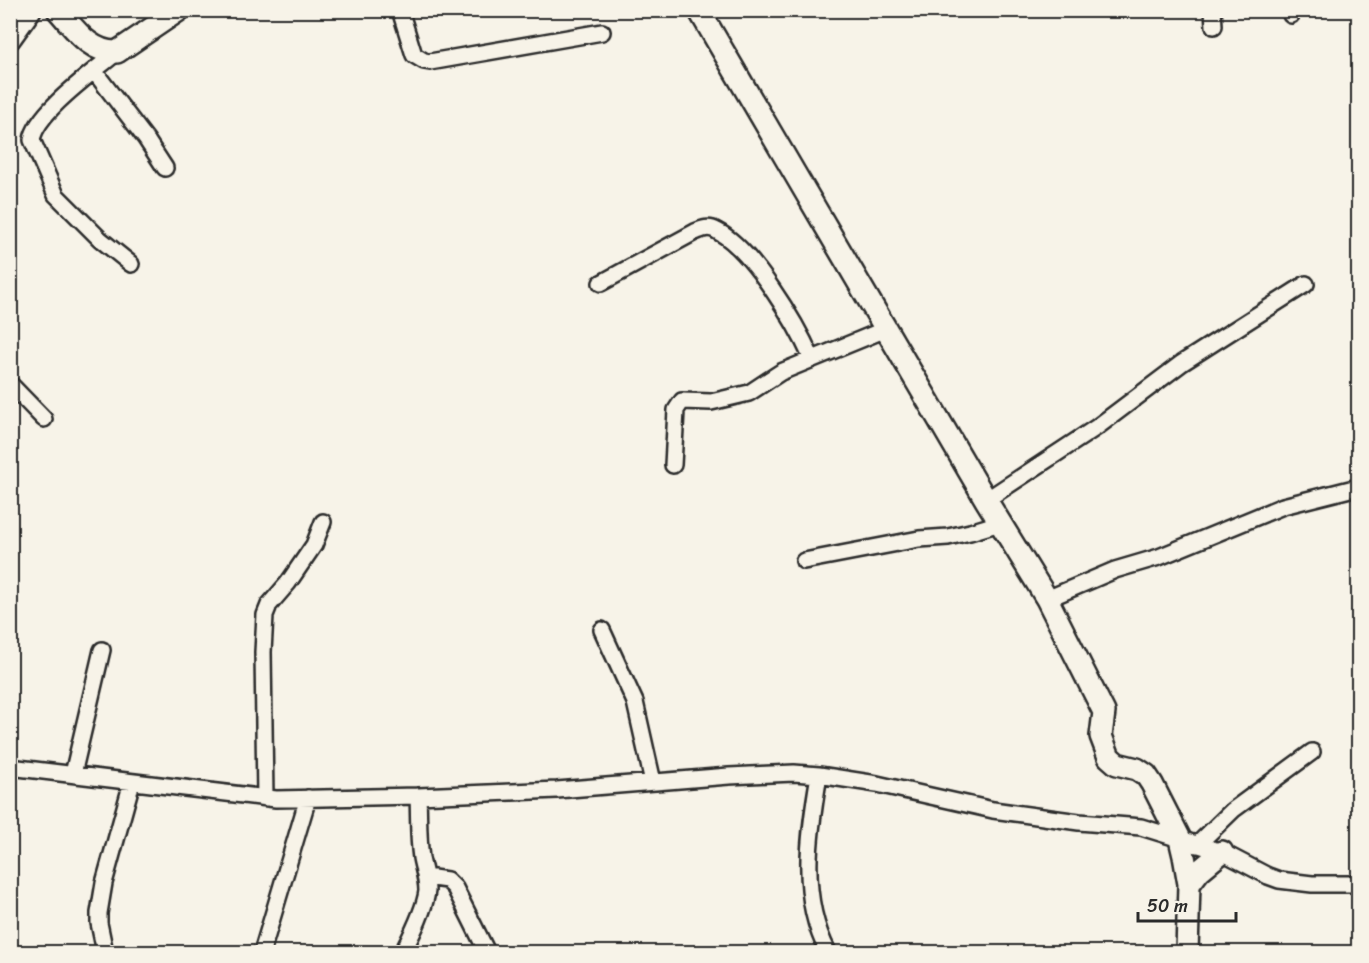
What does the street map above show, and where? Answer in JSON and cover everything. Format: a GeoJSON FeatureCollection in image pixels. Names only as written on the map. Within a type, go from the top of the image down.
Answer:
{"type":"FeatureCollection","features":[{"type":"Feature","properties":{"kind":"street"},"geometry":{"type":"LineString","coordinates":[[10,38],[30,10]]}},
{"type":"Feature","properties":{"kind":"street"},"geometry":{"type":"LineString","coordinates":[[58,10],[87,42],[102,51],[117,52]]}},
{"type":"Feature","properties":{"kind":"street"},"geometry":{"type":"LineString","coordinates":[[131,264],[100,238],[56,195],[32,140],[33,133],[52,108],[94,71],[117,52],[178,10]]}},
{"type":"Feature","properties":{"kind":"street"},"geometry":{"type":"LineString","coordinates":[[400,10],[414,55],[424,61],[602,32]]}},
{"type":"Feature","properties":{"kind":"street"},"geometry":{"type":"LineString","coordinates":[[699,10],[986,500],[1047,599],[1104,712],[1101,736],[1105,751],[1117,764],[1137,769],[1146,775],[1162,806],[1189,842],[1187,952]]}},
{"type":"Feature","properties":{"kind":"street"},"geometry":{"type":"LineString","coordinates":[[1214,10],[1214,26]]}},
{"type":"Feature","properties":{"kind":"street"},"geometry":{"type":"LineString","coordinates":[[94,71],[165,168]]}},
{"type":"Feature","properties":{"kind":"street"},"geometry":{"type":"LineString","coordinates":[[601,283],[695,232],[705,228],[716,230],[746,257],[763,279],[799,331],[813,359]]}},
{"type":"Feature","properties":{"kind":"street"},"geometry":{"type":"LineString","coordinates":[[986,500],[1097,427],[1182,363],[1306,284]]}},
{"type":"Feature","properties":{"kind":"street"},"geometry":{"type":"LineString","coordinates":[[673,465],[676,410],[682,401],[711,402],[749,393],[782,372],[886,329]]}},
{"type":"Feature","properties":{"kind":"street"},"geometry":{"type":"LineString","coordinates":[[10,384],[44,419]]}},
{"type":"Feature","properties":{"kind":"street"},"geometry":{"type":"LineString","coordinates":[[1047,599],[1115,570],[1159,557],[1283,506],[1359,487]]}},
{"type":"Feature","properties":{"kind":"street"},"geometry":{"type":"LineString","coordinates":[[265,798],[264,615],[314,545],[323,522]]}},
{"type":"Feature","properties":{"kind":"street"},"geometry":{"type":"LineString","coordinates":[[804,561],[919,538],[948,537],[1000,523]]}},
{"type":"Feature","properties":{"kind":"street"},"geometry":{"type":"LineString","coordinates":[[602,630],[635,702],[653,782]]}},
{"type":"Feature","properties":{"kind":"street"},"geometry":{"type":"LineString","coordinates":[[73,774],[102,650]]}},
{"type":"Feature","properties":{"kind":"street"},"geometry":{"type":"LineString","coordinates":[[1189,842],[1312,752]]}},
{"type":"Feature","properties":{"kind":"street"},"geometry":{"type":"LineString","coordinates":[[10,767],[265,798],[418,796],[557,790],[776,774],[819,775],[878,784],[993,810],[1079,822],[1141,827],[1222,852],[1279,880],[1312,884],[1359,884]]}},
{"type":"Feature","properties":{"kind":"street"},"geometry":{"type":"LineString","coordinates":[[819,775],[813,813],[808,878],[812,912],[828,952]]}},
{"type":"Feature","properties":{"kind":"street"},"geometry":{"type":"LineString","coordinates":[[105,952],[99,913],[104,884],[132,782]]}},
{"type":"Feature","properties":{"kind":"street"},"geometry":{"type":"LineString","coordinates":[[403,952],[427,892],[422,859],[418,796]]}},
{"type":"Feature","properties":{"kind":"street"},"geometry":{"type":"LineString","coordinates":[[262,952],[308,798]]}},
{"type":"Feature","properties":{"kind":"street"},"geometry":{"type":"LineString","coordinates":[[1141,827],[1150,821],[1162,806]]}},
{"type":"Feature","properties":{"kind":"street"},"geometry":{"type":"LineString","coordinates":[[1189,884],[1199,871],[1222,852]]}},
{"type":"Feature","properties":{"kind":"street"},"geometry":{"type":"LineString","coordinates":[[426,877],[447,880],[455,888],[487,952]]}}]}
